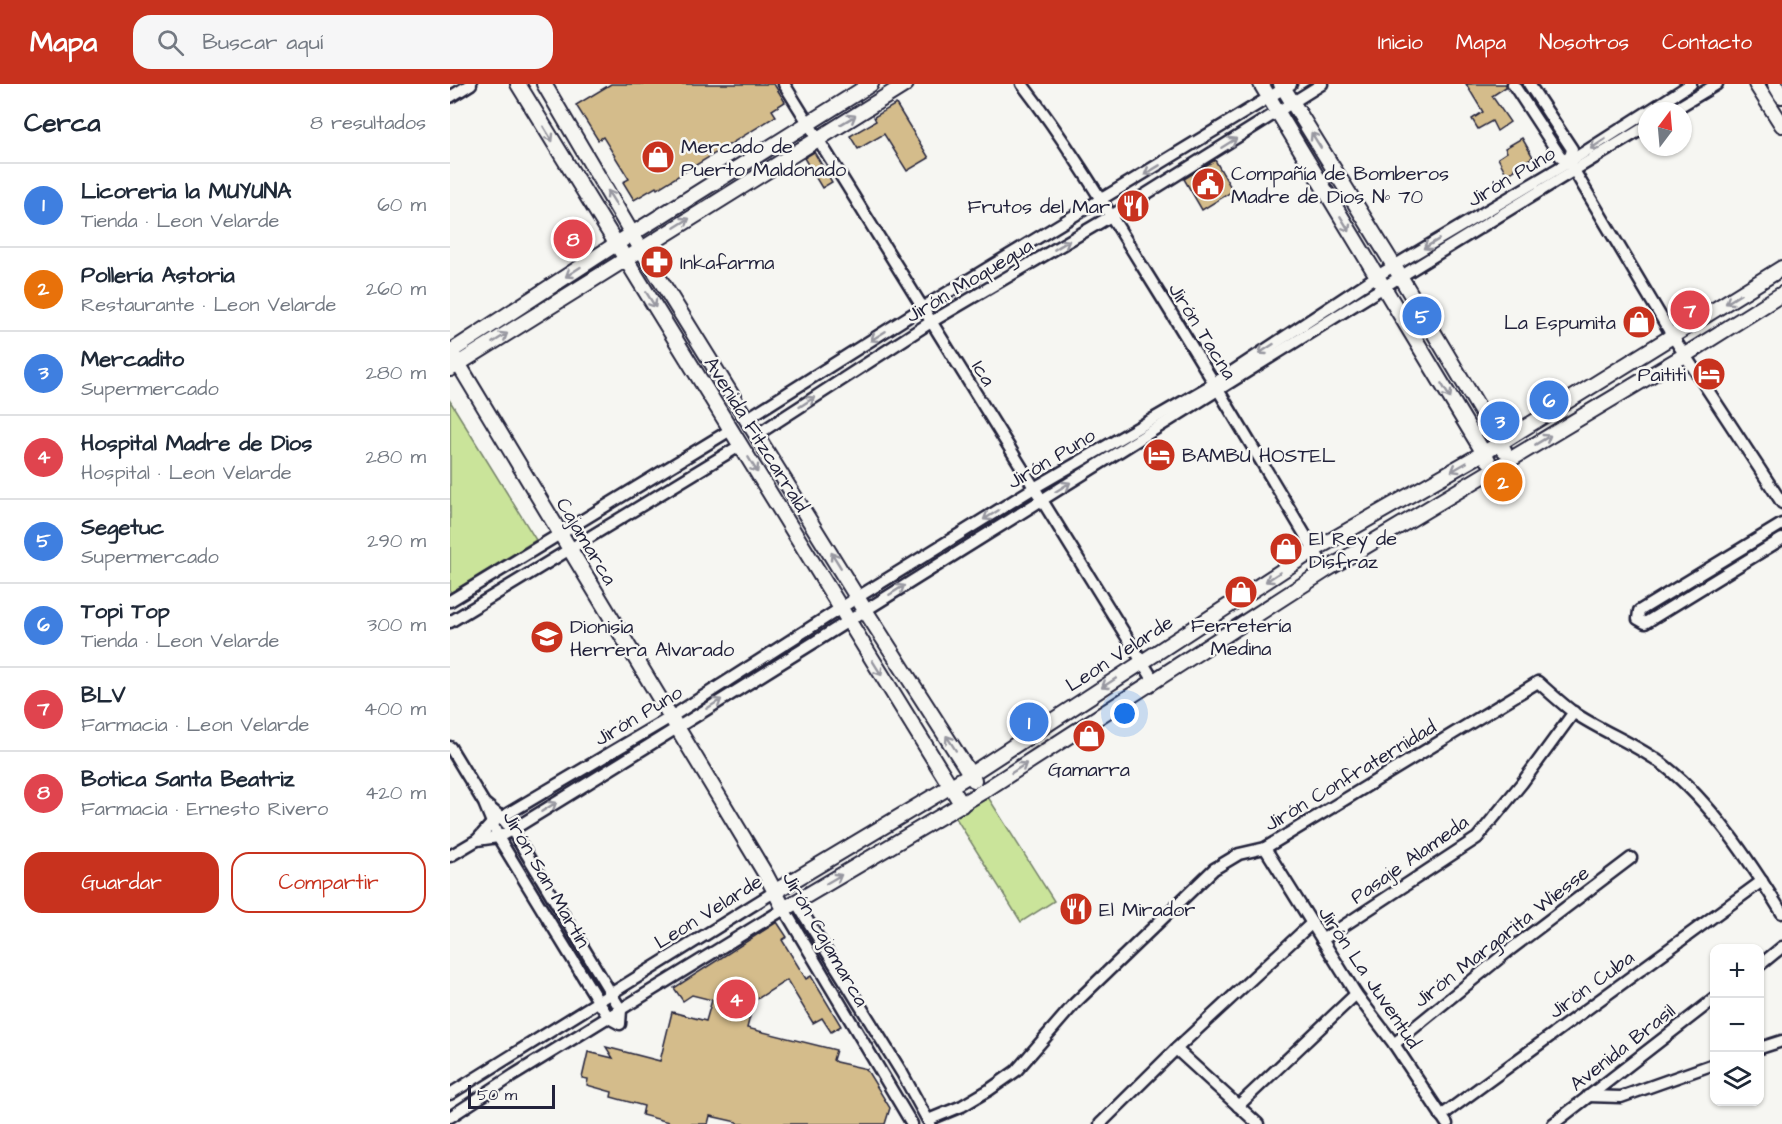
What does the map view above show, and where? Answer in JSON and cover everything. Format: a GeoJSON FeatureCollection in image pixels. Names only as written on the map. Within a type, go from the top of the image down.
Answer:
{"type":"FeatureCollection","features":[{"type":"Feature","properties":{"kind":"street"},"geometry":{"type":"LineString","coordinates":[[450,97],[471,84]]}},
{"type":"Feature","properties":{"kind":"street","name":"Avenida Fitzcarrald"},"geometry":{"type":"LineString","coordinates":[[518,84],[962,805]]}},
{"type":"Feature","properties":{"kind":"street","name":"Avenida Fitzcarrald"},"geometry":{"type":"LineString","coordinates":[[543,84],[641,249],[982,792]]}},
{"type":"Feature","properties":{"kind":"street","name":"Ica"},"geometry":{"type":"LineString","coordinates":[[784,84],[1154,681]]}},
{"type":"Feature","properties":{"kind":"street"},"geometry":{"type":"LineString","coordinates":[[450,351],[871,84]]}},
{"type":"Feature","properties":{"kind":"street"},"geometry":{"type":"LineString","coordinates":[[454,366],[906,84]]}},
{"type":"Feature","properties":{"kind":"street","name":"Jirón Tacna"},"geometry":{"type":"LineString","coordinates":[[1022,84],[1046,114]]}},
{"type":"Feature","properties":{"kind":"street","name":"Jirón Tacna"},"geometry":{"type":"LineString","coordinates":[[1031,84],[1046,114],[1217,387],[1326,570]]}},
{"type":"Feature","properties":{"kind":"street"},"geometry":{"type":"LineString","coordinates":[[1261,84],[1494,469]]}},
{"type":"Feature","properties":{"kind":"street","name":"Jirón Moquegua"},"geometry":{"type":"LineString","coordinates":[[758,434],[931,322],[1111,216],[1322,84]]}},
{"type":"Feature","properties":{"kind":"street"},"geometry":{"type":"LineString","coordinates":[[1513,84],[1560,156],[1572,166],[1673,337],[1782,503]]}},
{"type":"Feature","properties":{"kind":"street"},"geometry":{"type":"LineString","coordinates":[[1529,84],[1572,149],[1572,166]]}},
{"type":"Feature","properties":{"kind":"street","name":"Jirón Puno"},"geometry":{"type":"LineString","coordinates":[[1663,102],[1691,84]]}},
{"type":"Feature","properties":{"kind":"street"},"geometry":{"type":"LineString","coordinates":[[1687,102],[1717,84]]}},
{"type":"Feature","properties":{"kind":"street"},"geometry":{"type":"LineString","coordinates":[[1756,84],[1782,125]]}},
{"type":"Feature","properties":{"kind":"street"},"geometry":{"type":"LineString","coordinates":[[1775,84],[1782,96]]}},
{"type":"Feature","properties":{"kind":"street"},"geometry":{"type":"LineString","coordinates":[[1285,86],[1292,103],[1397,271],[1510,459]]}},
{"type":"Feature","properties":{"kind":"street","name":"Jirón Moquegua"},"geometry":{"type":"LineString","coordinates":[[748,418],[922,308],[1270,98],[1285,86]]}},
{"type":"Feature","properties":{"kind":"street","name":"Jirón Puno"},"geometry":{"type":"LineString","coordinates":[[1572,166],[1638,119]]}},
{"type":"Feature","properties":{"kind":"street","name":"Jirón Puno"},"geometry":{"type":"LineString","coordinates":[[477,840],[498,837],[512,830],[674,722],[844,615],[866,610],[1042,501],[1380,281],[1572,166],[1638,131]]}},
{"type":"Feature","properties":{"kind":"street"},"geometry":{"type":"LineString","coordinates":[[1198,141],[1208,156]]}},
{"type":"Feature","properties":{"kind":"street","name":"Leon Velarde"},"geometry":{"type":"LineString","coordinates":[[450,1094],[611,993],[971,774],[1314,550],[1500,443],[1782,268]]}},
{"type":"Feature","properties":{"kind":"street"},"geometry":{"type":"LineString","coordinates":[[543,292],[551,305]]}},
{"type":"Feature","properties":{"kind":"street","name":"Leon Velarde"},"geometry":{"type":"LineString","coordinates":[[450,1117],[514,1075],[790,906],[962,805],[1326,570],[1685,355],[1782,294]]}},
{"type":"Feature","properties":{"kind":"street","name":"Cajamarca"},"geometry":{"type":"LineString","coordinates":[[450,351],[454,366],[569,550],[766,875]]}},
{"type":"Feature","properties":{"kind":"street","name":"Jirón Puno"},"geometry":{"type":"LineString","coordinates":[[844,615],[858,597],[1034,488],[1217,387]]}},
{"type":"Feature","properties":{"kind":"street"},"geometry":{"type":"LineString","coordinates":[[450,601],[732,429]]}},
{"type":"Feature","properties":{"kind":"street"},"geometry":{"type":"LineString","coordinates":[[450,622],[741,445]]}},
{"type":"Feature","properties":{"kind":"street"},"geometry":{"type":"LineString","coordinates":[[1782,524],[1639,611],[1638,619],[1645,623],[1782,539]]}},
{"type":"Feature","properties":{"kind":"street","name":"Jirón Confraternidad"},"geometry":{"type":"LineString","coordinates":[[929,1122],[962,1106],[1016,1071],[1075,1003],[1214,869],[1239,854],[1265,848],[1538,682],[1574,712],[1664,765],[1689,788],[1725,829],[1782,913]]}},
{"type":"Feature","properties":{"kind":"street","name":"Pasaje Alameda"},"geometry":{"type":"LineString","coordinates":[[1322,940],[1477,838],[1522,783],[1574,712]]}},
{"type":"Feature","properties":{"kind":"street","name":"Jirón Puno"},"geometry":{"type":"LineString","coordinates":[[450,856],[477,840],[497,820],[674,722]]}},
{"type":"Feature","properties":{"kind":"street","name":"Jirón San Martín"},"geometry":{"type":"LineString","coordinates":[[450,747],[497,820],[512,830],[621,1010],[620,1024],[609,1018],[498,837],[497,820]]}},
{"type":"Feature","properties":{"kind":"street","name":"Jirón La Juventud"},"geometry":{"type":"LineString","coordinates":[[1265,848],[1356,994],[1394,1044],[1444,1120]]}},
{"type":"Feature","properties":{"kind":"street","name":"Jirón Margarita Wiesse"},"geometry":{"type":"LineString","coordinates":[[1394,1044],[1507,952],[1631,858]]}},
{"type":"Feature","properties":{"kind":"street","name":"Jirón Cajamarca"},"geometry":{"type":"LineString","coordinates":[[766,875],[779,890],[880,1038],[929,1122]]}},
{"type":"Feature","properties":{"kind":"street","name":"Jirón Cuba"},"geometry":{"type":"LineString","coordinates":[[1444,1120],[1762,881]]}},
{"type":"Feature","properties":{"kind":"street","name":"Jirón Cajamarca"},"geometry":{"type":"LineString","coordinates":[[790,906],[860,1038],[912,1123]]}},
{"type":"Feature","properties":{"kind":"street"},"geometry":{"type":"LineString","coordinates":[[1100,1124],[1176,1049],[1312,923]]}},
{"type":"Feature","properties":{"kind":"street"},"geometry":{"type":"LineString","coordinates":[[1764,962],[1782,948]]}},
{"type":"Feature","properties":{"kind":"street"},"geometry":{"type":"LineString","coordinates":[[1238,1106],[1356,994]]}},
{"type":"Feature","properties":{"kind":"street","name":"Avenida Brasil"},"geometry":{"type":"LineString","coordinates":[[1553,1124],[1710,1002]]}},
{"type":"Feature","properties":{"kind":"street"},"geometry":{"type":"LineString","coordinates":[[860,1038],[880,1038]]}},
{"type":"Feature","properties":{"kind":"street"},"geometry":{"type":"LineString","coordinates":[[1764,1047],[1782,1041]]}},
{"type":"Feature","properties":{"kind":"street"},"geometry":{"type":"LineString","coordinates":[[1176,1049],[1258,1124]]}},
{"type":"Feature","properties":{"kind":"street"},"geometry":{"type":"LineString","coordinates":[[1588,1096],[1621,1097],[1710,1065]]}},
{"type":"Feature","properties":{"kind":"green space"},"geometry":{"type":"Polygon","coordinates":[[[450,401],[536,540],[450,593],[450,401]]]}},
{"type":"Feature","properties":{"kind":"green space"},"geometry":{"type":"Polygon","coordinates":[[[988,797],[1054,901],[1021,922],[954,815],[988,797]]]}},
{"type":"Feature","properties":{"kind":"building","name":"Mercado de Puerto Maldonado"},"geometry":{"type":"Polygon","coordinates":[[[611,84],[774,84],[785,102],[772,110],[776,116],[657,189],[656,187],[634,200],[623,182],[629,179],[603,137],[598,140],[576,105],[611,84]]]}},
{"type":"Feature","properties":{"kind":"building"},"geometry":{"type":"Polygon","coordinates":[[[1466,84],[1506,84],[1506,87],[1492,96],[1510,122],[1497,131],[1492,121],[1478,129],[1472,119],[1483,112],[1466,84]]]}},
{"type":"Feature","properties":{"kind":"building"},"geometry":{"type":"Polygon","coordinates":[[[896,104],[929,158],[907,171],[884,134],[858,149],[850,136],[876,121],[874,117],[896,104]]]}},
{"type":"Feature","properties":{"kind":"building"},"geometry":{"type":"Polygon","coordinates":[[[1522,138],[1533,157],[1507,175],[1498,158],[1507,152],[1505,148],[1522,138]]]}},
{"type":"Feature","properties":{"kind":"building"},"geometry":{"type":"Polygon","coordinates":[[[814,152],[832,182],[822,188],[804,158],[814,152]]]}},
{"type":"Feature","properties":{"kind":"building","name":"Compañía de Bomberos Madre de Dios Nº 70"},"geometry":{"type":"Polygon","coordinates":[[[1215,160],[1233,191],[1202,210],[1184,179],[1215,160]]]}},
{"type":"Feature","properties":{"kind":"building"},"geometry":{"type":"Polygon","coordinates":[[[777,922],[787,937],[782,940],[806,979],[811,976],[841,1026],[831,1032],[822,1018],[813,1023],[787,980],[754,1001],[747,1028],[836,1050],[833,1060],[836,1062],[867,1069],[866,1071],[890,1108],[885,1124],[737,1124],[737,1122],[710,1116],[708,1124],[669,1124],[669,1122],[642,1115],[644,1106],[611,1097],[612,1092],[587,1085],[588,1079],[582,1078],[588,1052],[613,1058],[606,1047],[660,1061],[672,1012],[706,1021],[712,1000],[692,995],[683,1001],[674,988],[777,922]]]}},
{"type":"Feature","properties":{"kind":"place","name":"Mercado de Puerto Maldonado"},"geometry":{"type":"Point","coordinates":[658,157]}},
{"type":"Feature","properties":{"kind":"place","name":"Compañía de Bomberos Madre de Dios Nº 70"},"geometry":{"type":"Point","coordinates":[1208,184]}},
{"type":"Feature","properties":{"kind":"place","name":"Frutos del Mar"},"geometry":{"type":"Point","coordinates":[1133,206]}},
{"type":"Feature","properties":{"kind":"place","name":"Botica Santa Beatriz"},"geometry":{"type":"Point","coordinates":[573,239]}},
{"type":"Feature","properties":{"kind":"place","name":"Inkafarma"},"geometry":{"type":"Point","coordinates":[657,262]}},
{"type":"Feature","properties":{"kind":"place","name":"BLV"},"geometry":{"type":"Point","coordinates":[1690,310]}},
{"type":"Feature","properties":{"kind":"place","name":"Segetuc"},"geometry":{"type":"Point","coordinates":[1422,316]}},
{"type":"Feature","properties":{"kind":"place","name":"La Espumita"},"geometry":{"type":"Point","coordinates":[1639,322]}},
{"type":"Feature","properties":{"kind":"place","name":"Paititi"},"geometry":{"type":"Point","coordinates":[1709,374]}},
{"type":"Feature","properties":{"kind":"place","name":"Topi Top"},"geometry":{"type":"Point","coordinates":[1549,400]}},
{"type":"Feature","properties":{"kind":"place","name":"Mercadito"},"geometry":{"type":"Point","coordinates":[1500,421]}},
{"type":"Feature","properties":{"kind":"place","name":"BAMBU HOSTEL"},"geometry":{"type":"Point","coordinates":[1159,455]}},
{"type":"Feature","properties":{"kind":"place","name":"Pollería Astoria"},"geometry":{"type":"Point","coordinates":[1503,482]}},
{"type":"Feature","properties":{"kind":"place","name":"El Rey de Disfraz"},"geometry":{"type":"Point","coordinates":[1286,549]}},
{"type":"Feature","properties":{"kind":"place","name":"Ferretería Medina"},"geometry":{"type":"Point","coordinates":[1241,592]}},
{"type":"Feature","properties":{"kind":"place","name":"Dionisia Herrera Alvarado"},"geometry":{"type":"Point","coordinates":[547,637]}},
{"type":"Feature","properties":{"kind":"place","name":"Licoreria la MUYUNA"},"geometry":{"type":"Point","coordinates":[1029,722]}},
{"type":"Feature","properties":{"kind":"place","name":"Gamarra"},"geometry":{"type":"Point","coordinates":[1089,736]}},
{"type":"Feature","properties":{"kind":"place","name":"El Mirador"},"geometry":{"type":"Point","coordinates":[1076,909]}},
{"type":"Feature","properties":{"kind":"place","name":"Hospital Madre de Dios"},"geometry":{"type":"Point","coordinates":[736,999]}}]}
